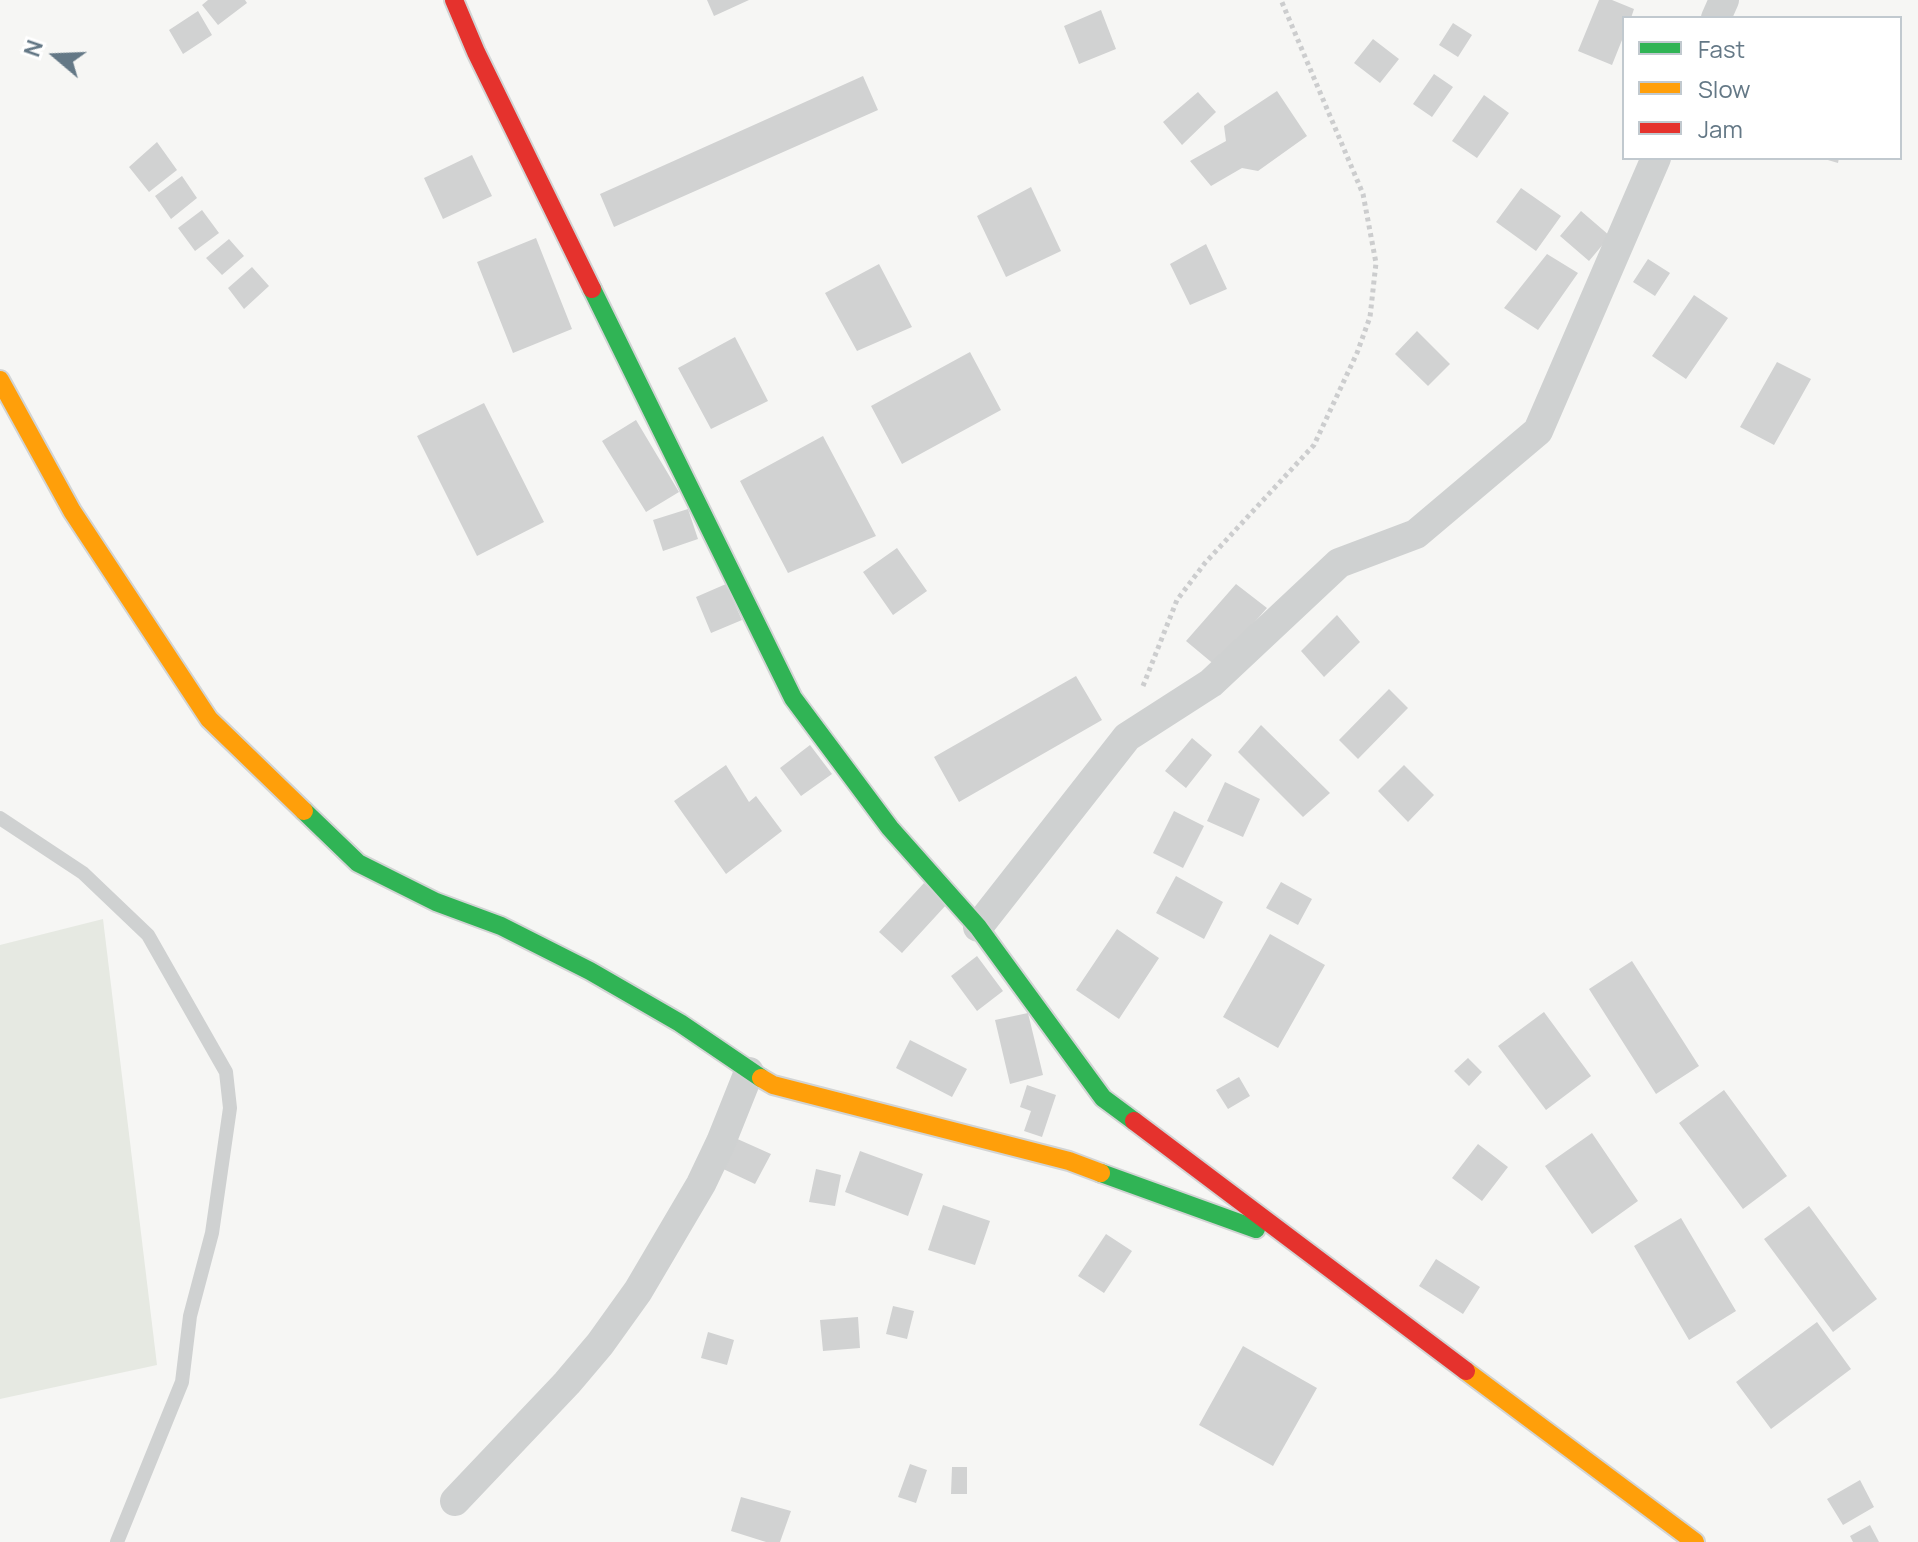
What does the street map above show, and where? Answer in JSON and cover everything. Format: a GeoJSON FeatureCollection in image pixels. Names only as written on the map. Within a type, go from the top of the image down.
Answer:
{"type":"FeatureCollection","features":[{"type":"Feature","properties":{"kind":"street"},"geometry":{"type":"LineString","coordinates":[[454,0],[476,52],[793,698],[890,828],[978,927],[1103,1098],[1695,1542]]}},
{"type":"Feature","properties":{"kind":"street"},"geometry":{"type":"LineString","coordinates":[[978,927],[1127,737],[1211,683],[1339,563],[1416,534],[1538,431],[1655,160]]}},
{"type":"Feature","properties":{"kind":"street"},"geometry":{"type":"LineString","coordinates":[[0,380],[72,511],[209,719],[358,863],[436,902],[501,926],[628,991],[773,1085],[1069,1161],[1298,1245]]}},
{"type":"Feature","properties":{"kind":"street"},"geometry":{"type":"LineString","coordinates":[[455,1501],[567,1383],[638,1291],[701,1184],[749,1072]]}},
{"type":"Feature","properties":{"kind":"lane"},"geometry":{"type":"LineString","coordinates":[[0,818],[83,873],[148,935],[226,1072],[230,1108],[212,1233],[190,1316],[182,1382],[117,1542]]}},
{"type":"Feature","properties":{"kind":"path"},"geometry":{"type":"LineString","coordinates":[[1127,737],[1158,642],[1177,600],[1205,563],[1314,445],[1357,353],[1370,317],[1376,263],[1363,194],[1281,0]]}},
{"type":"Feature","properties":{"kind":"shaded area"},"geometry":{"type":"Polygon","coordinates":[[[103,919],[157,1365],[0,1399],[0,945],[103,919]]]}},
{"type":"Feature","properties":{"kind":"building"},"geometry":{"type":"Polygon","coordinates":[[[208,0],[245,0],[247,3],[218,25],[202,5],[208,0]]]}},
{"type":"Feature","properties":{"kind":"building"},"geometry":{"type":"Polygon","coordinates":[[[707,0],[749,0],[714,16],[707,0]]]}},
{"type":"Feature","properties":{"kind":"building"},"geometry":{"type":"Polygon","coordinates":[[[1599,0],[1612,0],[1634,9],[1632,16],[1622,16],[1622,40],[1612,65],[1578,51],[1599,0]]]}},
{"type":"Feature","properties":{"kind":"building"},"geometry":{"type":"Polygon","coordinates":[[[1101,10],[1116,49],[1079,64],[1064,26],[1101,10]]]}},
{"type":"Feature","properties":{"kind":"building"},"geometry":{"type":"Polygon","coordinates":[[[198,11],[212,35],[183,54],[169,30],[198,11]]]}},
{"type":"Feature","properties":{"kind":"building"},"geometry":{"type":"Polygon","coordinates":[[[1453,23],[1472,35],[1458,57],[1439,45],[1453,23]]]}},
{"type":"Feature","properties":{"kind":"building"},"geometry":{"type":"Polygon","coordinates":[[[1373,39],[1399,59],[1380,83],[1354,63],[1373,39]]]}},
{"type":"Feature","properties":{"kind":"building"},"geometry":{"type":"Polygon","coordinates":[[[1434,74],[1453,87],[1432,117],[1413,104],[1434,74]]]}},
{"type":"Feature","properties":{"kind":"building"},"geometry":{"type":"Polygon","coordinates":[[[863,76],[878,110],[614,227],[600,194],[863,76]]]}},
{"type":"Feature","properties":{"kind":"building"},"geometry":{"type":"Polygon","coordinates":[[[1277,91],[1307,136],[1258,171],[1242,168],[1211,186],[1190,161],[1226,141],[1224,126],[1277,91]]]}},
{"type":"Feature","properties":{"kind":"building"},"geometry":{"type":"Polygon","coordinates":[[[1198,92],[1216,112],[1182,145],[1163,122],[1198,92]]]}},
{"type":"Feature","properties":{"kind":"building"},"geometry":{"type":"Polygon","coordinates":[[[1484,95],[1509,113],[1477,158],[1452,141],[1484,95]]]}},
{"type":"Feature","properties":{"kind":"building"},"geometry":{"type":"Polygon","coordinates":[[[157,142],[177,170],[149,192],[129,167],[157,142]]]}},
{"type":"Feature","properties":{"kind":"building"},"geometry":{"type":"Polygon","coordinates":[[[472,155],[492,196],[443,219],[424,178],[472,155]]]}},
{"type":"Feature","properties":{"kind":"building"},"geometry":{"type":"Polygon","coordinates":[[[182,176],[197,198],[171,219],[155,196],[182,176]]]}},
{"type":"Feature","properties":{"kind":"building"},"geometry":{"type":"Polygon","coordinates":[[[1031,187],[1061,251],[1006,277],[977,216],[1031,187]]]}},
{"type":"Feature","properties":{"kind":"building"},"geometry":{"type":"Polygon","coordinates":[[[1521,188],[1561,216],[1536,251],[1496,222],[1521,188]]]}},
{"type":"Feature","properties":{"kind":"building"},"geometry":{"type":"Polygon","coordinates":[[[202,210],[219,233],[195,251],[178,228],[202,210]]]}},
{"type":"Feature","properties":{"kind":"building"},"geometry":{"type":"Polygon","coordinates":[[[1581,211],[1610,236],[1589,261],[1560,236],[1581,211]]]}},
{"type":"Feature","properties":{"kind":"building"},"geometry":{"type":"Polygon","coordinates":[[[536,238],[572,329],[513,353],[477,262],[536,238]]]}},
{"type":"Feature","properties":{"kind":"building"},"geometry":{"type":"Polygon","coordinates":[[[229,239],[244,256],[222,275],[206,258],[229,239]]]}},
{"type":"Feature","properties":{"kind":"building"},"geometry":{"type":"Polygon","coordinates":[[[1206,244],[1227,289],[1190,305],[1170,264],[1206,244]]]}},
{"type":"Feature","properties":{"kind":"building"},"geometry":{"type":"Polygon","coordinates":[[[1547,254],[1578,273],[1538,330],[1504,308],[1547,254]]]}},
{"type":"Feature","properties":{"kind":"building"},"geometry":{"type":"Polygon","coordinates":[[[1648,259],[1670,273],[1655,296],[1633,282],[1648,259]]]}},
{"type":"Feature","properties":{"kind":"building"},"geometry":{"type":"Polygon","coordinates":[[[879,264],[912,327],[857,351],[825,293],[879,264]]]}},
{"type":"Feature","properties":{"kind":"building"},"geometry":{"type":"Polygon","coordinates":[[[252,267],[269,286],[244,309],[228,288],[252,267]]]}},
{"type":"Feature","properties":{"kind":"building"},"geometry":{"type":"Polygon","coordinates":[[[1694,295],[1728,318],[1686,379],[1652,356],[1694,295]]]}},
{"type":"Feature","properties":{"kind":"building"},"geometry":{"type":"Polygon","coordinates":[[[1417,331],[1450,364],[1428,386],[1395,354],[1417,331]]]}},
{"type":"Feature","properties":{"kind":"building"},"geometry":{"type":"Polygon","coordinates":[[[735,337],[768,401],[711,429],[678,368],[735,337]]]}},
{"type":"Feature","properties":{"kind":"building"},"geometry":{"type":"Polygon","coordinates":[[[970,352],[1001,410],[902,464],[871,406],[970,352]]]}},
{"type":"Feature","properties":{"kind":"building"},"geometry":{"type":"Polygon","coordinates":[[[1777,362],[1811,379],[1774,445],[1740,427],[1777,362]]]}},
{"type":"Feature","properties":{"kind":"building"},"geometry":{"type":"Polygon","coordinates":[[[484,403],[544,522],[477,556],[417,436],[484,403]]]}},
{"type":"Feature","properties":{"kind":"building"},"geometry":{"type":"Polygon","coordinates":[[[636,420],[679,492],[646,512],[602,441],[636,420]]]}},
{"type":"Feature","properties":{"kind":"building"},"geometry":{"type":"Polygon","coordinates":[[[823,436],[876,536],[788,573],[740,481],[823,436]]]}},
{"type":"Feature","properties":{"kind":"building"},"geometry":{"type":"Polygon","coordinates":[[[688,509],[698,539],[663,551],[653,520],[688,509]]]}},
{"type":"Feature","properties":{"kind":"building"},"geometry":{"type":"Polygon","coordinates":[[[897,548],[927,591],[893,615],[863,572],[897,548]]]}},
{"type":"Feature","properties":{"kind":"building"},"geometry":{"type":"Polygon","coordinates":[[[726,584],[742,620],[711,633],[696,597],[726,584]]]}},
{"type":"Feature","properties":{"kind":"building"},"geometry":{"type":"Polygon","coordinates":[[[1236,584],[1267,608],[1216,666],[1186,641],[1236,584]]]}},
{"type":"Feature","properties":{"kind":"building"},"geometry":{"type":"Polygon","coordinates":[[[1337,615],[1360,642],[1324,677],[1301,651],[1337,615]]]}},
{"type":"Feature","properties":{"kind":"building"},"geometry":{"type":"Polygon","coordinates":[[[1076,676],[1102,720],[959,802],[934,757],[1076,676]]]}},
{"type":"Feature","properties":{"kind":"building"},"geometry":{"type":"Polygon","coordinates":[[[1389,689],[1408,708],[1358,759],[1339,740],[1389,689]]]}},
{"type":"Feature","properties":{"kind":"building"},"geometry":{"type":"Polygon","coordinates":[[[1261,725],[1330,793],[1303,817],[1238,752],[1261,725]]]}},
{"type":"Feature","properties":{"kind":"building"},"geometry":{"type":"Polygon","coordinates":[[[1192,738],[1212,755],[1186,788],[1165,771],[1192,738]]]}},
{"type":"Feature","properties":{"kind":"building"},"geometry":{"type":"Polygon","coordinates":[[[810,745],[832,774],[801,796],[780,768],[810,745]]]}},
{"type":"Feature","properties":{"kind":"building"},"geometry":{"type":"Polygon","coordinates":[[[726,765],[749,802],[756,796],[782,831],[726,874],[674,801],[726,765]]]}},
{"type":"Feature","properties":{"kind":"building"},"geometry":{"type":"Polygon","coordinates":[[[1404,765],[1434,795],[1408,822],[1378,791],[1404,765]]]}},
{"type":"Feature","properties":{"kind":"building"},"geometry":{"type":"Polygon","coordinates":[[[1225,782],[1260,799],[1243,837],[1207,821],[1225,782]]]}},
{"type":"Feature","properties":{"kind":"building"},"geometry":{"type":"Polygon","coordinates":[[[1174,811],[1204,826],[1183,868],[1153,853],[1174,811]]]}},
{"type":"Feature","properties":{"kind":"building"},"geometry":{"type":"Polygon","coordinates":[[[1176,876],[1223,902],[1204,939],[1156,913],[1176,876]]]}},
{"type":"Feature","properties":{"kind":"building"},"geometry":{"type":"Polygon","coordinates":[[[1281,882],[1312,899],[1298,925],[1266,908],[1281,882]]]}},
{"type":"Feature","properties":{"kind":"building"},"geometry":{"type":"Polygon","coordinates":[[[924,883],[947,904],[902,953],[879,932],[924,883]]]}},
{"type":"Feature","properties":{"kind":"building"},"geometry":{"type":"Polygon","coordinates":[[[1117,929],[1159,958],[1119,1019],[1076,990],[1117,929]]]}},
{"type":"Feature","properties":{"kind":"building"},"geometry":{"type":"Polygon","coordinates":[[[1270,934],[1325,965],[1278,1048],[1223,1017],[1270,934]]]}},
{"type":"Feature","properties":{"kind":"building"},"geometry":{"type":"Polygon","coordinates":[[[977,956],[1003,991],[977,1011],[951,976],[977,956]]]}},
{"type":"Feature","properties":{"kind":"building"},"geometry":{"type":"Polygon","coordinates":[[[1632,961],[1699,1066],[1656,1094],[1589,989],[1632,961]]]}},
{"type":"Feature","properties":{"kind":"building"},"geometry":{"type":"Polygon","coordinates":[[[1544,1012],[1591,1076],[1546,1110],[1498,1046],[1544,1012]]]}},
{"type":"Feature","properties":{"kind":"building"},"geometry":{"type":"Polygon","coordinates":[[[1028,1013],[1043,1075],[1010,1084],[995,1020],[1028,1013]]]}},
{"type":"Feature","properties":{"kind":"building"},"geometry":{"type":"Polygon","coordinates":[[[910,1040],[967,1069],[952,1097],[896,1068],[910,1040]]]}},
{"type":"Feature","properties":{"kind":"building"},"geometry":{"type":"Polygon","coordinates":[[[1468,1058],[1482,1072],[1469,1086],[1454,1071],[1468,1058]]]}},
{"type":"Feature","properties":{"kind":"building"},"geometry":{"type":"Polygon","coordinates":[[[1239,1077],[1250,1096],[1228,1109],[1216,1090],[1239,1077]]]}},
{"type":"Feature","properties":{"kind":"building"},"geometry":{"type":"Polygon","coordinates":[[[1027,1085],[1056,1095],[1042,1137],[1024,1131],[1031,1111],[1020,1107],[1027,1085]]]}},
{"type":"Feature","properties":{"kind":"building"},"geometry":{"type":"Polygon","coordinates":[[[1724,1090],[1787,1176],[1743,1209],[1679,1123],[1724,1090]]]}},
{"type":"Feature","properties":{"kind":"building"},"geometry":{"type":"Polygon","coordinates":[[[1592,1133],[1638,1201],[1592,1234],[1545,1166],[1592,1133]]]}},
{"type":"Feature","properties":{"kind":"building"},"geometry":{"type":"Polygon","coordinates":[[[733,1137],[771,1154],[755,1184],[719,1167],[733,1137]]]}},
{"type":"Feature","properties":{"kind":"building"},"geometry":{"type":"Polygon","coordinates":[[[1478,1144],[1508,1167],[1482,1201],[1452,1178],[1478,1144]]]}},
{"type":"Feature","properties":{"kind":"building"},"geometry":{"type":"Polygon","coordinates":[[[860,1151],[923,1174],[908,1216],[845,1192],[860,1151]]]}},
{"type":"Feature","properties":{"kind":"building"},"geometry":{"type":"Polygon","coordinates":[[[816,1169],[841,1175],[835,1206],[809,1202],[816,1169]]]}},
{"type":"Feature","properties":{"kind":"building"},"geometry":{"type":"Polygon","coordinates":[[[943,1205],[990,1221],[975,1265],[928,1250],[943,1205]]]}},
{"type":"Feature","properties":{"kind":"building"},"geometry":{"type":"Polygon","coordinates":[[[1809,1206],[1877,1299],[1833,1332],[1764,1239],[1809,1206]]]}},
{"type":"Feature","properties":{"kind":"building"},"geometry":{"type":"Polygon","coordinates":[[[1681,1218],[1736,1311],[1689,1340],[1634,1246],[1681,1218]]]}},
{"type":"Feature","properties":{"kind":"building"},"geometry":{"type":"Polygon","coordinates":[[[1106,1234],[1132,1251],[1104,1293],[1078,1276],[1106,1234]]]}},
{"type":"Feature","properties":{"kind":"building"},"geometry":{"type":"Polygon","coordinates":[[[1436,1259],[1480,1287],[1463,1314],[1419,1286],[1436,1259]]]}},
{"type":"Feature","properties":{"kind":"building"},"geometry":{"type":"Polygon","coordinates":[[[893,1306],[914,1311],[907,1339],[886,1334],[893,1306]]]}},
{"type":"Feature","properties":{"kind":"building"},"geometry":{"type":"Polygon","coordinates":[[[858,1317],[860,1348],[823,1351],[820,1320],[858,1317]]]}},
{"type":"Feature","properties":{"kind":"building"},"geometry":{"type":"Polygon","coordinates":[[[1817,1322],[1851,1369],[1771,1429],[1736,1382],[1817,1322]]]}},
{"type":"Feature","properties":{"kind":"building"},"geometry":{"type":"Polygon","coordinates":[[[708,1332],[734,1340],[727,1365],[701,1358],[708,1332]]]}},
{"type":"Feature","properties":{"kind":"building"},"geometry":{"type":"Polygon","coordinates":[[[1243,1346],[1317,1388],[1273,1466],[1199,1425],[1243,1346]]]}},
{"type":"Feature","properties":{"kind":"building"},"geometry":{"type":"Polygon","coordinates":[[[910,1464],[927,1470],[916,1503],[898,1497],[910,1464]]]}},
{"type":"Feature","properties":{"kind":"building"},"geometry":{"type":"Polygon","coordinates":[[[952,1467],[967,1467],[967,1494],[951,1494],[952,1467]]]}},
{"type":"Feature","properties":{"kind":"building"},"geometry":{"type":"Polygon","coordinates":[[[1860,1480],[1874,1507],[1843,1525],[1827,1499],[1860,1480]]]}},
{"type":"Feature","properties":{"kind":"building"},"geometry":{"type":"Polygon","coordinates":[[[741,1497],[791,1511],[780,1542],[766,1542],[731,1531],[741,1497]]]}},
{"type":"Feature","properties":{"kind":"building"},"geometry":{"type":"Polygon","coordinates":[[[1870,1525],[1879,1542],[1853,1542],[1850,1536],[1870,1525]]]}},
{"type":"Feature","properties":{"kind":"traffic: fast"},"geometry":{"type":"LineString","coordinates":[[592,289],[793,698],[890,828],[978,927],[1103,1098],[1134,1121]]}},
{"type":"Feature","properties":{"kind":"traffic: fast"},"geometry":{"type":"LineString","coordinates":[[304,811],[358,863],[436,902],[501,926],[590,971],[680,1023],[761,1078]]}},
{"type":"Feature","properties":{"kind":"traffic: fast"},"geometry":{"type":"LineString","coordinates":[[1101,1173],[1256,1229]]}},
{"type":"Feature","properties":{"kind":"traffic: slow"},"geometry":{"type":"LineString","coordinates":[[0,380],[72,511],[209,719],[304,811]]}},
{"type":"Feature","properties":{"kind":"traffic: slow"},"geometry":{"type":"LineString","coordinates":[[761,1078],[773,1085],[1069,1161],[1101,1173]]}},
{"type":"Feature","properties":{"kind":"traffic: slow"},"geometry":{"type":"LineString","coordinates":[[1466,1371],[1695,1542]]}},
{"type":"Feature","properties":{"kind":"traffic: jam"},"geometry":{"type":"LineString","coordinates":[[454,0],[476,52],[592,289]]}},
{"type":"Feature","properties":{"kind":"traffic: jam"},"geometry":{"type":"LineString","coordinates":[[1134,1121],[1466,1371]]}}]}
